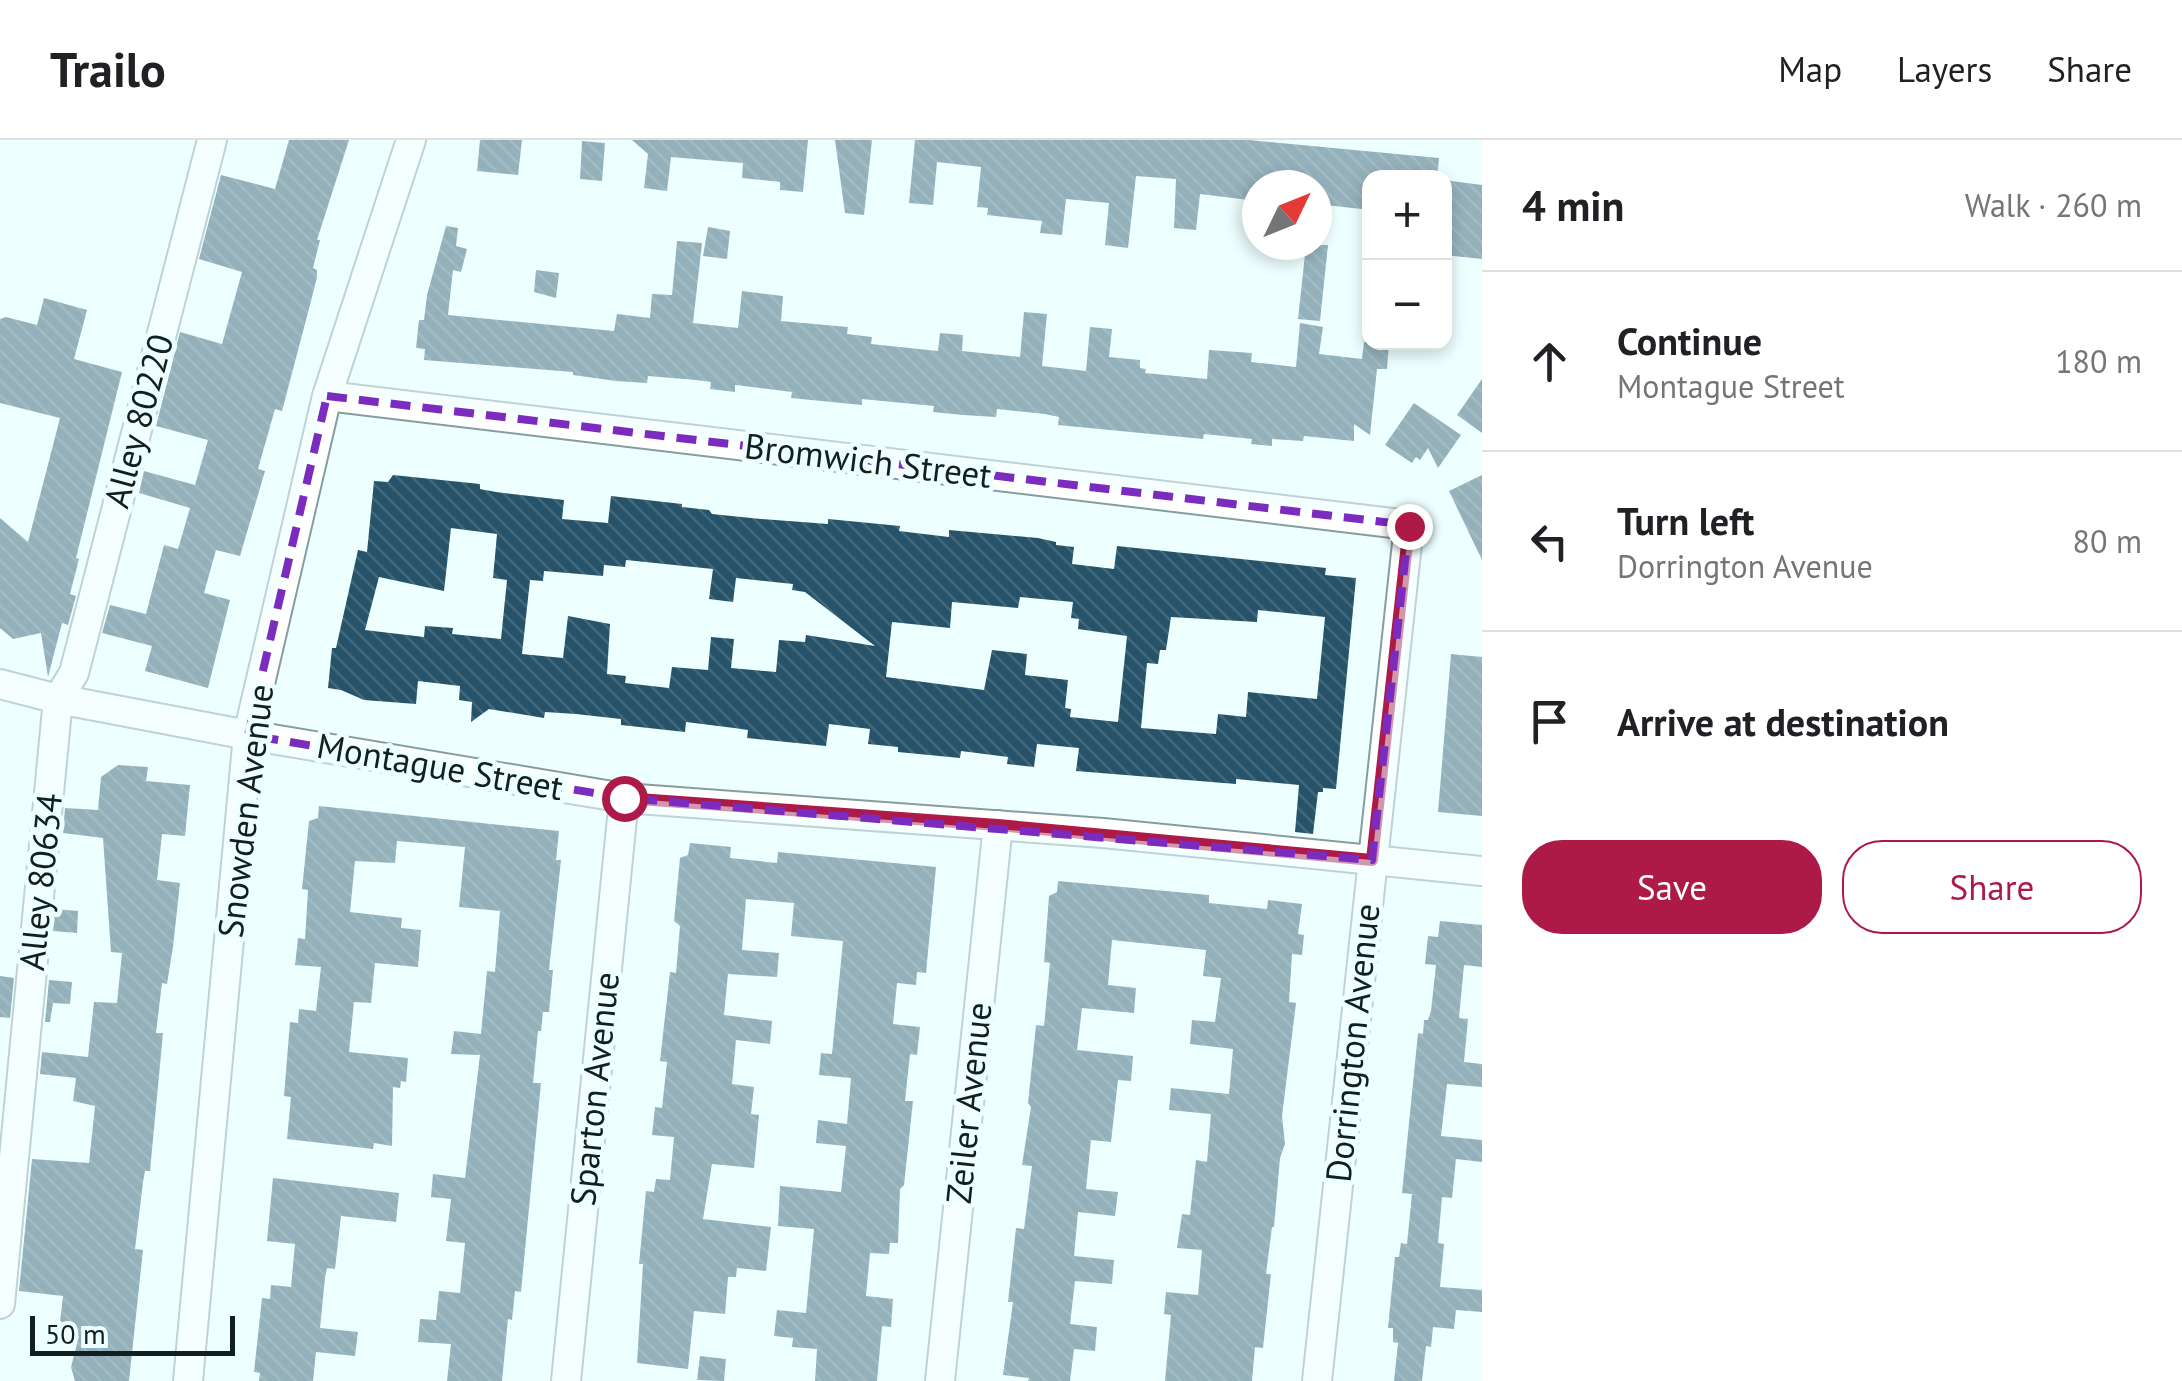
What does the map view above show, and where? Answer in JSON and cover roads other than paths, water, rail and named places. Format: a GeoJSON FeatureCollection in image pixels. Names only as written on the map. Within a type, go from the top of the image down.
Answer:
{"type":"FeatureCollection","features":[{"type":"Feature","properties":{"kind":"street","name":"Alley 80220"},"geometry":{"type":"LineString","coordinates":[[58,699],[74,673],[212,140]]}},
{"type":"Feature","properties":{"kind":"street","name":"Snowden Avenue"},"geometry":{"type":"LineString","coordinates":[[188,1381],[248,735],[327,396],[411,140]]}},
{"type":"Feature","properties":{"kind":"street","name":"Bromwich Street"},"geometry":{"type":"LineString","coordinates":[[327,396],[1409,526]]}},
{"type":"Feature","properties":{"kind":"street","name":"Dorrington Avenue"},"geometry":{"type":"LineString","coordinates":[[1317,1381],[1409,526]]}},
{"type":"Feature","properties":{"kind":"street","name":"Montague Street"},"geometry":{"type":"LineString","coordinates":[[0,684],[58,699],[248,735],[624,798],[998,825],[1482,870]]}},
{"type":"Feature","properties":{"kind":"street","name":"Alley 80634"},"geometry":{"type":"LineString","coordinates":[[0,1304],[58,699]]}},
{"type":"Feature","properties":{"kind":"street","name":"Sparton Avenue"},"geometry":{"type":"LineString","coordinates":[[566,1381],[624,798]]}},
{"type":"Feature","properties":{"kind":"street","name":"Zeiler Avenue"},"geometry":{"type":"LineString","coordinates":[[940,1381],[998,825]]}}]}
